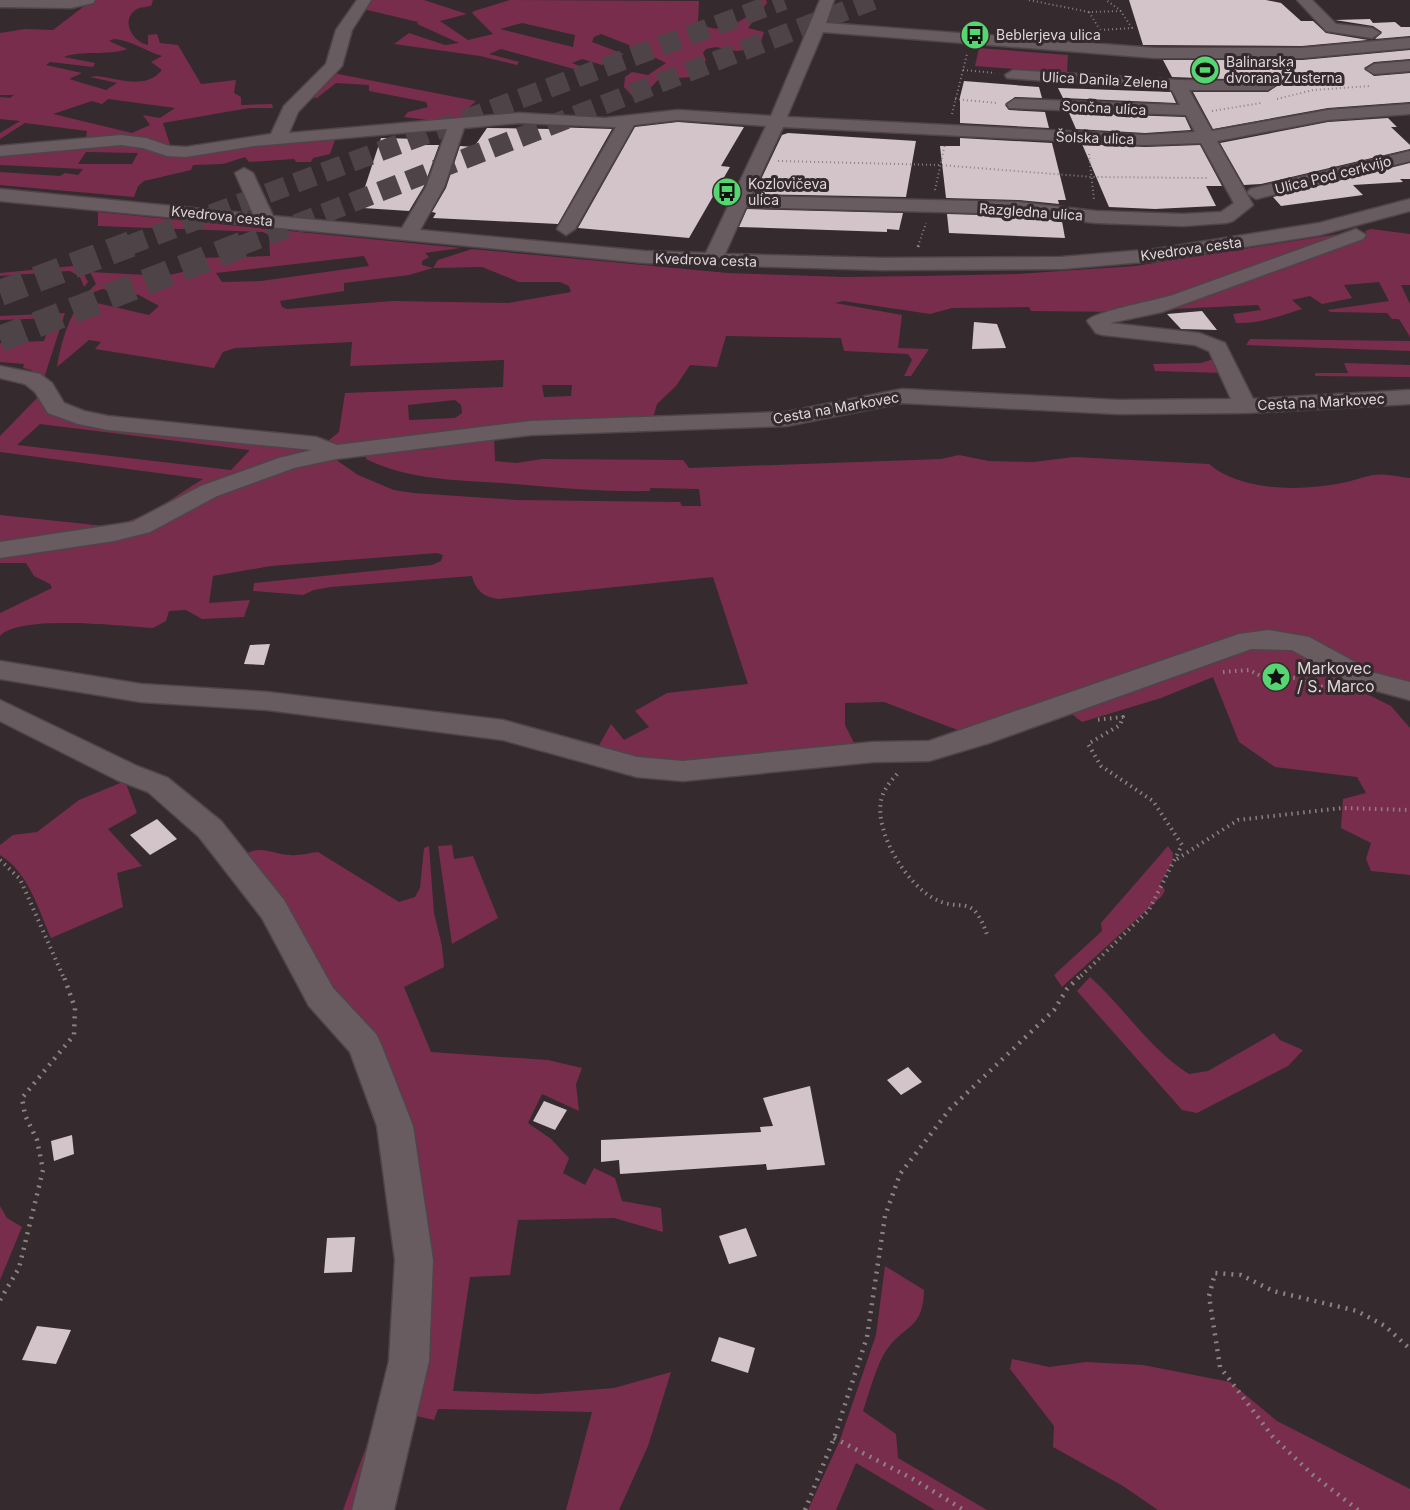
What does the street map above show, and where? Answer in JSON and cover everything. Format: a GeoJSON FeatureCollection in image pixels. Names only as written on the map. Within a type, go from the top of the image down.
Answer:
{"type":"FeatureCollection","features":[{"type":"Feature","properties":{"kind":"street"},"geometry":{"type":"LineString","coordinates":[[0,3],[71,4],[88,0]]}},
{"type":"Feature","properties":{"kind":"street"},"geometry":{"type":"LineString","coordinates":[[277,141],[290,110],[334,66],[344,30],[364,0]]}},
{"type":"Feature","properties":{"kind":"street"},"geometry":{"type":"LineString","coordinates":[[712,261],[757,160],[778,120],[818,27],[827,0]]}},
{"type":"Feature","properties":{"kind":"street"},"geometry":{"type":"LineString","coordinates":[[1304,0],[1331,28],[1376,33],[1406,44]]}},
{"type":"Feature","properties":{"kind":"street"},"geometry":{"type":"LineString","coordinates":[[818,27],[1155,53],[1302,52],[1406,44]]}},
{"type":"Feature","properties":{"kind":"street"},"geometry":{"type":"LineString","coordinates":[[1374,69],[1410,66]]}},
{"type":"Feature","properties":{"kind":"street","name":"Ulica Danila Zelena"},"geometry":{"type":"LineString","coordinates":[[1013,75],[1178,85],[1268,85]]}},
{"type":"Feature","properties":{"kind":"street","name":"Razgledna ulica"},"geometry":{"type":"LineString","coordinates":[[738,201],[1019,208],[1096,217],[1183,220],[1226,217],[1244,205],[1178,85]]}},
{"type":"Feature","properties":{"kind":"street","name":"Sončna ulica"},"geometry":{"type":"LineString","coordinates":[[1015,104],[1193,111]]}},
{"type":"Feature","properties":{"kind":"street"},"geometry":{"type":"LineString","coordinates":[[1403,109],[1410,124]]}},
{"type":"Feature","properties":{"kind":"street","name":"Šolska ulica"},"geometry":{"type":"LineString","coordinates":[[0,151],[121,140],[146,143],[167,151],[186,152],[225,144],[519,118],[627,122],[678,115],[947,132],[1145,140],[1208,137],[1328,115],[1403,109]]}},
{"type":"Feature","properties":{"kind":"street"},"geometry":{"type":"LineString","coordinates":[[566,229],[627,122]]}},
{"type":"Feature","properties":{"kind":"street"},"geometry":{"type":"LineString","coordinates":[[408,234],[435,187],[457,124]]}},
{"type":"Feature","properties":{"kind":"street","name":"Ulica Pod cerkvijo"},"geometry":{"type":"LineString","coordinates":[[1256,193],[1410,156]]}},
{"type":"Feature","properties":{"kind":"street"},"geometry":{"type":"LineString","coordinates":[[244,173],[266,221]]}},
{"type":"Feature","properties":{"kind":"street","name":"Kvedrova cesta"},"geometry":{"type":"LineString","coordinates":[[0,195],[712,261],[882,264],[1061,263],[1222,245],[1351,221],[1410,205]]}},
{"type":"Feature","properties":{"kind":"street"},"geometry":{"type":"LineString","coordinates":[[1245,406],[1218,347],[1199,339],[1102,329],[1096,321],[1109,316],[1144,311],[1243,279],[1356,235],[1351,221],[1410,224]]}},
{"type":"Feature","properties":{"kind":"street"},"geometry":{"type":"LineString","coordinates":[[0,372],[32,379],[45,388],[56,408],[78,417],[108,423],[316,444],[336,452]]}},
{"type":"Feature","properties":{"kind":"street","name":"Cesta na Markovec"},"geometry":{"type":"LineString","coordinates":[[0,550],[114,534],[141,527],[209,492],[287,463],[336,452],[531,428],[643,426],[786,419],[902,396],[1118,407],[1245,406],[1410,397]]}},
{"type":"Feature","properties":{"kind":"street"},"geometry":{"type":"LineString","coordinates":[[0,670],[141,693],[267,701],[503,730],[649,768],[683,771],[873,752],[929,751],[979,736],[1248,640],[1278,637],[1311,646],[1365,679],[1410,691]]}},
{"type":"Feature","properties":{"kind":"street"},"geometry":{"type":"LineString","coordinates":[[0,709],[127,773],[158,785],[210,829],[273,909],[321,997],[364,1044],[395,1126],[414,1260],[409,1361],[373,1510]]}},
{"type":"Feature","properties":{"kind":"path"},"geometry":{"type":"LineString","coordinates":[[1029,0],[1089,12],[1121,11]]}},
{"type":"Feature","properties":{"kind":"path"},"geometry":{"type":"LineString","coordinates":[[1100,30],[1132,28],[1121,11],[1106,0]]}},
{"type":"Feature","properties":{"kind":"path"},"geometry":{"type":"LineString","coordinates":[[1089,12],[1100,30],[1102,49]]}},
{"type":"Feature","properties":{"kind":"path"},"geometry":{"type":"LineString","coordinates":[[917,249],[931,206],[970,39]]}},
{"type":"Feature","properties":{"kind":"path"},"geometry":{"type":"LineString","coordinates":[[963,70],[1013,75]]}},
{"type":"Feature","properties":{"kind":"path"},"geometry":{"type":"LineString","coordinates":[[1193,111],[1249,106],[1314,90],[1374,86]]}},
{"type":"Feature","properties":{"kind":"path"},"geometry":{"type":"LineString","coordinates":[[956,99],[1015,104]]}},
{"type":"Feature","properties":{"kind":"path"},"geometry":{"type":"LineString","coordinates":[[1088,138],[1096,217]]}},
{"type":"Feature","properties":{"kind":"path"},"geometry":{"type":"LineString","coordinates":[[757,160],[940,165],[1092,177],[1230,178]]}},
{"type":"Feature","properties":{"kind":"path"},"geometry":{"type":"LineString","coordinates":[[1189,660],[1226,673],[1249,668],[1257,670],[1263,676],[1299,678],[1310,685],[1322,688],[1346,688]]}},
{"type":"Feature","properties":{"kind":"path"},"geometry":{"type":"LineString","coordinates":[[805,1510],[834,1438],[867,1337],[885,1216],[900,1174],[950,1109],[1054,1010],[1067,989],[1149,910],[1182,845],[1153,801],[1134,786],[1113,777],[1094,762],[1088,744],[1120,725],[1123,717],[1092,720]]}},
{"type":"Feature","properties":{"kind":"path"},"geometry":{"type":"LineString","coordinates":[[929,751],[908,763],[887,782],[878,802],[881,828],[893,852],[909,875],[933,898],[970,907],[982,919],[988,937]]}},
{"type":"Feature","properties":{"kind":"path"},"geometry":{"type":"LineString","coordinates":[[1175,860],[1238,820],[1342,808],[1410,810]]}},
{"type":"Feature","properties":{"kind":"path"},"geometry":{"type":"LineString","coordinates":[[0,860],[20,879],[68,986],[75,1008],[74,1035],[22,1098],[25,1115],[37,1140],[43,1170],[19,1268],[0,1300]]}},
{"type":"Feature","properties":{"kind":"path"},"geometry":{"type":"LineString","coordinates":[[1358,1510],[1313,1475],[1273,1437],[1220,1367],[1209,1296],[1215,1274],[1241,1275],[1273,1291],[1357,1311],[1385,1326],[1410,1350]]}},
{"type":"Feature","properties":{"kind":"path"},"geometry":{"type":"LineString","coordinates":[[834,1438],[913,1479],[964,1510]]}},
{"type":"Feature","properties":{"kind":"shaded area"},"geometry":{"type":"Polygon","coordinates":[[[93,0],[153,0],[151,6],[137,9],[129,19],[130,30],[137,40],[148,45],[148,35],[157,34],[160,43],[178,45],[201,84],[236,80],[234,93],[241,97],[241,105],[272,104],[273,108],[249,108],[163,123],[172,151],[162,147],[65,141],[86,137],[87,131],[25,123],[0,139],[0,133],[20,121],[0,119],[0,97],[10,98],[14,95],[0,95],[0,33],[25,29],[53,30],[83,7],[83,4],[93,0]],[[114,39],[109,41],[127,49],[64,57],[95,63],[93,67],[50,62],[46,65],[82,73],[69,79],[106,90],[117,83],[90,77],[97,76],[132,82],[148,80],[162,70],[151,62],[162,56],[126,41],[114,39]],[[108,99],[102,104],[92,101],[53,114],[132,133],[150,125],[143,115],[160,118],[175,108],[108,99]]]}},
{"type":"Feature","properties":{"kind":"shaded area"},"geometry":{"type":"Polygon","coordinates":[[[367,0],[424,0],[467,14],[440,21],[468,40],[493,34],[472,13],[474,11],[510,0],[699,1],[698,22],[714,28],[728,27],[756,11],[756,0],[766,0],[767,3],[748,28],[764,32],[759,48],[737,51],[716,47],[706,49],[703,53],[706,60],[693,77],[659,79],[639,100],[624,87],[625,77],[632,72],[648,75],[666,63],[649,55],[633,54],[629,45],[601,34],[594,37],[592,42],[624,54],[602,65],[582,59],[572,63],[593,71],[589,73],[501,49],[489,54],[519,62],[517,65],[480,56],[394,44],[409,33],[445,45],[459,43],[417,24],[418,22],[363,9],[367,0]],[[522,23],[500,29],[573,47],[575,35],[522,23]]]}},
{"type":"Feature","properties":{"kind":"shaded area"},"geometry":{"type":"Polygon","coordinates":[[[979,48],[1068,55],[1067,73],[975,66],[979,48]]]}},
{"type":"Feature","properties":{"kind":"shaded area"},"geometry":{"type":"Polygon","coordinates":[[[333,73],[476,101],[464,112],[474,118],[435,121],[404,117],[408,112],[428,107],[426,102],[369,91],[369,85],[336,83],[317,98],[306,97],[333,73]]]}},
{"type":"Feature","properties":{"kind":"shaded area"},"geometry":{"type":"Polygon","coordinates":[[[336,137],[330,154],[313,158],[311,162],[296,162],[294,159],[249,162],[245,157],[223,164],[193,165],[191,170],[144,181],[138,186],[134,197],[0,185],[0,172],[60,176],[65,173],[78,175],[83,169],[0,165],[0,153],[115,141],[163,152],[336,137]],[[86,152],[78,164],[132,164],[138,153],[86,152]]]}},
{"type":"Feature","properties":{"kind":"shaded area"},"geometry":{"type":"Polygon","coordinates":[[[98,212],[461,248],[425,253],[429,257],[422,261],[422,265],[433,268],[438,260],[472,249],[728,273],[844,277],[1017,274],[1135,266],[1345,233],[1125,312],[1031,311],[1029,307],[952,308],[930,314],[843,301],[835,303],[902,315],[898,348],[929,349],[911,376],[904,376],[912,360],[908,354],[844,351],[841,338],[726,336],[717,367],[690,365],[676,386],[657,404],[653,418],[338,446],[328,441],[339,432],[345,393],[503,387],[504,360],[350,366],[352,342],[235,348],[223,352],[214,368],[95,349],[101,342],[89,340],[57,367],[69,322],[80,302],[96,284],[90,272],[165,276],[187,271],[196,258],[270,256],[269,235],[263,232],[98,226],[98,212]],[[364,256],[216,273],[222,282],[261,281],[369,266],[364,256]],[[482,267],[433,268],[409,275],[344,283],[344,291],[280,301],[282,307],[287,309],[393,301],[508,303],[571,292],[569,286],[560,282],[519,282],[482,267]],[[102,289],[92,293],[88,301],[149,315],[159,306],[139,295],[102,289]],[[542,385],[544,397],[571,396],[572,385],[542,385]],[[455,400],[408,405],[409,420],[455,418],[462,413],[461,405],[455,400]]]}},
{"type":"Feature","properties":{"kind":"shaded area"},"geometry":{"type":"Polygon","coordinates":[[[1371,229],[1410,234],[1410,285],[1401,285],[1410,304],[1410,337],[1399,319],[1392,319],[1387,313],[1327,310],[1389,301],[1379,282],[1344,285],[1352,298],[1322,304],[1310,296],[1292,300],[1302,309],[1253,322],[1236,323],[1233,314],[1261,310],[1258,305],[1172,309],[1171,306],[1367,235],[1365,231],[1371,229]]]}},
{"type":"Feature","properties":{"kind":"shaded area"},"geometry":{"type":"Polygon","coordinates":[[[79,251],[85,251],[82,267],[88,282],[84,287],[80,277],[70,271],[0,276],[0,273],[73,266],[79,251]]]}},
{"type":"Feature","properties":{"kind":"shaded area"},"geometry":{"type":"Polygon","coordinates":[[[65,313],[44,378],[29,375],[32,370],[23,368],[24,364],[0,362],[0,343],[44,341],[52,318],[0,320],[0,316],[65,313]]]}},
{"type":"Feature","properties":{"kind":"shaded area"},"geometry":{"type":"Polygon","coordinates":[[[1250,339],[1410,341],[1410,351],[1246,345],[1250,339]]]}},
{"type":"Feature","properties":{"kind":"shaded area"},"geometry":{"type":"Polygon","coordinates":[[[1217,358],[1223,373],[1155,371],[1153,364],[1201,363],[1217,358]]]}},
{"type":"Feature","properties":{"kind":"shaded area"},"geometry":{"type":"Polygon","coordinates":[[[1344,363],[1410,365],[1410,377],[1315,376],[1315,373],[1348,373],[1344,363]]]}},
{"type":"Feature","properties":{"kind":"shaded area"},"geometry":{"type":"Polygon","coordinates":[[[37,398],[43,398],[50,409],[315,450],[143,524],[0,548],[0,515],[105,526],[133,520],[203,479],[0,452],[0,436],[37,398]],[[40,424],[17,445],[231,470],[249,450],[40,424]]]}},
{"type":"Feature","properties":{"kind":"shaded area"},"geometry":{"type":"Polygon","coordinates":[[[494,436],[495,461],[516,463],[542,459],[683,460],[689,468],[941,459],[959,455],[989,461],[1033,462],[1074,457],[1209,464],[1238,480],[1272,487],[1291,488],[1326,486],[1378,475],[1410,478],[1410,686],[1379,677],[1281,634],[968,734],[884,702],[845,703],[845,725],[856,747],[707,765],[636,762],[597,749],[611,724],[624,740],[649,727],[635,711],[667,693],[748,684],[713,577],[499,599],[481,592],[472,576],[331,587],[303,595],[253,591],[254,583],[432,565],[441,561],[443,555],[437,553],[271,566],[213,576],[209,603],[250,600],[244,617],[202,619],[186,610],[169,611],[166,621],[153,628],[49,623],[11,629],[0,636],[0,613],[52,588],[50,584],[34,576],[26,563],[0,563],[0,555],[86,541],[218,490],[332,457],[358,475],[394,490],[413,493],[517,500],[680,502],[682,506],[701,506],[699,489],[650,488],[650,491],[613,491],[450,480],[416,475],[382,466],[366,459],[365,454],[431,449],[494,436]]]}},
{"type":"Feature","properties":{"kind":"shaded area"},"geometry":{"type":"Polygon","coordinates":[[[1249,645],[1304,649],[1338,671],[1363,692],[1391,706],[1410,728],[1410,875],[1371,871],[1366,859],[1371,843],[1341,828],[1343,799],[1366,793],[1357,777],[1275,767],[1239,742],[1213,677],[1161,698],[1082,722],[1064,708],[1249,645]]]}},
{"type":"Feature","properties":{"kind":"shaded area"},"geometry":{"type":"Polygon","coordinates":[[[125,781],[137,813],[108,829],[142,866],[117,873],[123,907],[51,938],[32,892],[18,871],[0,855],[0,845],[13,835],[37,832],[79,800],[125,781]]]}},
{"type":"Feature","properties":{"kind":"shaded area"},"geometry":{"type":"Polygon","coordinates":[[[452,845],[454,859],[473,856],[498,918],[452,944],[438,846],[452,845]]]}},
{"type":"Feature","properties":{"kind":"shaded area"},"geometry":{"type":"Polygon","coordinates":[[[429,846],[434,913],[442,946],[444,967],[404,987],[431,1052],[548,1060],[582,1068],[576,1084],[579,1111],[542,1094],[528,1123],[551,1139],[569,1158],[563,1173],[585,1185],[594,1168],[615,1178],[622,1201],[661,1208],[663,1232],[614,1218],[518,1220],[510,1275],[470,1277],[453,1391],[538,1394],[614,1388],[671,1372],[648,1446],[619,1510],[566,1510],[592,1412],[438,1409],[434,1420],[408,1414],[421,1226],[330,989],[244,855],[256,850],[293,855],[318,852],[399,902],[415,897],[420,888],[424,848],[429,846]]]}},
{"type":"Feature","properties":{"kind":"shaded area"},"geometry":{"type":"Polygon","coordinates":[[[1168,846],[1173,853],[1172,863],[1160,884],[1165,890],[1162,896],[1062,987],[1054,975],[1102,931],[1101,923],[1168,846]]]}},
{"type":"Feature","properties":{"kind":"shaded area"},"geometry":{"type":"Polygon","coordinates":[[[1090,977],[1162,1053],[1189,1074],[1208,1071],[1274,1033],[1280,1040],[1303,1050],[1288,1066],[1197,1113],[1182,1110],[1077,991],[1090,977]]]}},
{"type":"Feature","properties":{"kind":"shaded area"},"geometry":{"type":"Polygon","coordinates":[[[0,1206],[7,1218],[22,1227],[0,1280],[0,1206]]]}},
{"type":"Feature","properties":{"kind":"shaded area"},"geometry":{"type":"Polygon","coordinates":[[[885,1266],[924,1290],[923,1303],[917,1319],[884,1354],[863,1411],[896,1434],[898,1458],[987,1510],[935,1510],[856,1463],[836,1510],[808,1510],[840,1440],[876,1335],[885,1266]]]}},
{"type":"Feature","properties":{"kind":"shaded area"},"geometry":{"type":"Polygon","coordinates":[[[1012,1359],[1049,1367],[1086,1362],[1143,1365],[1230,1382],[1277,1421],[1410,1489],[1410,1510],[1158,1510],[1123,1486],[1053,1447],[1054,1426],[1010,1369],[1012,1359]]]}},
{"type":"Feature","properties":{"kind":"shaded area"},"geometry":{"type":"Polygon","coordinates":[[[379,1421],[365,1510],[343,1510],[370,1436],[379,1421]]]}},
{"type":"Feature","properties":{"kind":"building"},"geometry":{"type":"Polygon","coordinates":[[[1129,0],[1266,0],[1281,3],[1301,21],[1313,21],[1326,33],[1368,40],[1302,46],[1143,45],[1129,0]]]}},
{"type":"Feature","properties":{"kind":"building"},"geometry":{"type":"Polygon","coordinates":[[[1370,19],[1373,23],[1395,22],[1401,27],[1410,27],[1410,36],[1375,39],[1382,32],[1373,26],[1335,20],[1370,19]]]}},
{"type":"Feature","properties":{"kind":"building"},"geometry":{"type":"Polygon","coordinates":[[[1410,50],[1410,59],[1374,62],[1364,68],[1374,76],[1410,73],[1410,102],[1328,108],[1213,129],[1193,92],[1268,92],[1278,85],[1276,81],[1172,77],[1163,60],[1302,60],[1410,50]]]}},
{"type":"Feature","properties":{"kind":"building"},"geometry":{"type":"Polygon","coordinates":[[[964,81],[1039,87],[1042,98],[1015,97],[1005,105],[1009,110],[1045,112],[1049,128],[960,123],[960,97],[964,81]]]}},
{"type":"Feature","properties":{"kind":"building"},"geometry":{"type":"Polygon","coordinates":[[[1058,88],[1171,92],[1176,103],[1063,98],[1058,88]]]}},
{"type":"Feature","properties":{"kind":"building"},"geometry":{"type":"Polygon","coordinates":[[[1069,113],[1185,117],[1191,130],[1145,133],[1076,129],[1069,113]]]}},
{"type":"Feature","properties":{"kind":"building"},"geometry":{"type":"Polygon","coordinates":[[[1388,118],[1397,127],[1391,127],[1410,145],[1410,149],[1261,184],[1244,185],[1220,143],[1328,122],[1388,118]]]}},
{"type":"Feature","properties":{"kind":"building"},"geometry":{"type":"Polygon","coordinates":[[[678,122],[744,127],[721,166],[730,167],[689,238],[578,228],[635,127],[678,122]]]}},
{"type":"Feature","properties":{"kind":"building"},"geometry":{"type":"Polygon","coordinates":[[[551,127],[612,129],[558,224],[433,218],[436,213],[432,212],[446,188],[460,146],[474,147],[487,128],[549,129],[551,127]]]}},
{"type":"Feature","properties":{"kind":"building"},"geometry":{"type":"Polygon","coordinates":[[[788,133],[916,141],[906,197],[754,194],[782,135],[788,133]]]}},
{"type":"Feature","properties":{"kind":"building"},"geometry":{"type":"Polygon","coordinates":[[[381,138],[420,139],[422,145],[439,145],[424,186],[409,211],[363,208],[363,193],[381,138]]]}},
{"type":"Feature","properties":{"kind":"building"},"geometry":{"type":"Polygon","coordinates":[[[960,138],[1052,143],[1066,200],[1058,200],[1059,204],[1019,200],[946,198],[940,146],[960,146],[960,138]]]}},
{"type":"Feature","properties":{"kind":"building"},"geometry":{"type":"Polygon","coordinates":[[[1082,144],[1145,147],[1200,145],[1222,186],[1206,186],[1216,206],[1155,209],[1109,207],[1082,144]]]}},
{"type":"Feature","properties":{"kind":"building"},"geometry":{"type":"Polygon","coordinates":[[[1410,163],[1410,179],[1400,179],[1403,182],[1353,185],[1363,195],[1281,206],[1273,197],[1410,163]]]}},
{"type":"Feature","properties":{"kind":"building"},"geometry":{"type":"Polygon","coordinates":[[[747,209],[903,213],[899,230],[887,229],[887,232],[739,227],[747,209]]]}},
{"type":"Feature","properties":{"kind":"building"},"geometry":{"type":"Polygon","coordinates":[[[947,214],[1019,216],[1062,221],[1065,238],[949,233],[947,214]]]}},
{"type":"Feature","properties":{"kind":"building"},"geometry":{"type":"Polygon","coordinates":[[[1202,311],[1217,330],[1181,329],[1167,314],[1202,311]]]}},
{"type":"Feature","properties":{"kind":"building"},"geometry":{"type":"Polygon","coordinates":[[[974,322],[997,324],[1006,348],[972,349],[974,322]]]}},
{"type":"Feature","properties":{"kind":"building"},"geometry":{"type":"Polygon","coordinates":[[[270,644],[264,665],[244,664],[250,645],[270,644]]]}},
{"type":"Feature","properties":{"kind":"building"},"geometry":{"type":"Polygon","coordinates":[[[157,819],[177,839],[150,855],[130,835],[157,819]]]}},
{"type":"Feature","properties":{"kind":"building"},"geometry":{"type":"Polygon","coordinates":[[[908,1067],[922,1082],[901,1095],[887,1080],[908,1067]]]}},
{"type":"Feature","properties":{"kind":"building"},"geometry":{"type":"Polygon","coordinates":[[[810,1086],[825,1165],[767,1170],[766,1164],[620,1174],[619,1160],[601,1162],[601,1140],[761,1132],[760,1127],[773,1126],[763,1098],[810,1086]]]}},
{"type":"Feature","properties":{"kind":"building"},"geometry":{"type":"Polygon","coordinates":[[[544,1101],[567,1110],[555,1130],[533,1121],[544,1101]]]}},
{"type":"Feature","properties":{"kind":"building"},"geometry":{"type":"Polygon","coordinates":[[[72,1135],[74,1154],[54,1161],[51,1141],[72,1135]]]}},
{"type":"Feature","properties":{"kind":"building"},"geometry":{"type":"Polygon","coordinates":[[[746,1228],[757,1256],[729,1264],[719,1236],[746,1228]]]}},
{"type":"Feature","properties":{"kind":"building"},"geometry":{"type":"Polygon","coordinates":[[[355,1237],[352,1272],[324,1273],[327,1238],[355,1237]]]}},
{"type":"Feature","properties":{"kind":"building"},"geometry":{"type":"Polygon","coordinates":[[[37,1326],[71,1330],[56,1364],[22,1360],[37,1326]]]}},
{"type":"Feature","properties":{"kind":"building"},"geometry":{"type":"Polygon","coordinates":[[[719,1337],[755,1348],[748,1373],[711,1361],[719,1337]]]}},
{"type":"Feature","properties":{"kind":"tunnel"},"geometry":{"type":"LineString","coordinates":[[127,246],[784,0]]}},
{"type":"Feature","properties":{"kind":"tunnel"},"geometry":{"type":"LineString","coordinates":[[240,246],[873,0]]}},
{"type":"Feature","properties":{"kind":"tunnel"},"geometry":{"type":"LineString","coordinates":[[0,293],[131,244]]}},
{"type":"Feature","properties":{"kind":"tunnel"},"geometry":{"type":"LineString","coordinates":[[0,339],[244,244]]}},
{"type":"Feature","properties":{"kind":"place","name":"Beblerjeva ulica"},"geometry":{"type":"Point","coordinates":[975,35]}},
{"type":"Feature","properties":{"kind":"place","name":"Balinarska dvorana Žusterna"},"geometry":{"type":"Point","coordinates":[1205,70]}},
{"type":"Feature","properties":{"kind":"place","name":"Kozlovičeva ulica"},"geometry":{"type":"Point","coordinates":[727,192]}},
{"type":"Feature","properties":{"kind":"place","name":"Markovec / S. Marco"},"geometry":{"type":"Point","coordinates":[1276,677]}}]}
